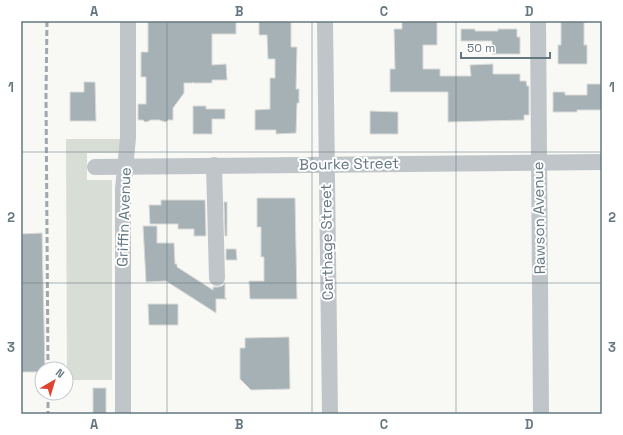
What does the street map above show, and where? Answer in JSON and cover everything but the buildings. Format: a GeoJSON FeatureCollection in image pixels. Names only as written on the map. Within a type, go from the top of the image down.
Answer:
{"type":"FeatureCollection","features":[{"type":"Feature","properties":{"kind":"street","name":"Griffin Avenue"},"geometry":{"type":"LineString","coordinates":[[124,414],[123,189],[128,138],[128,21]]}},
{"type":"Feature","properties":{"kind":"street","name":"Carthage Street"},"geometry":{"type":"LineString","coordinates":[[325,21],[330,414]]}},
{"type":"Feature","properties":{"kind":"street","name":"Rawson Avenue"},"geometry":{"type":"LineString","coordinates":[[538,21],[541,414]]}},
{"type":"Feature","properties":{"kind":"street","name":"Bourke Street"},"geometry":{"type":"LineString","coordinates":[[95,167],[602,162]]}},
{"type":"Feature","properties":{"kind":"street"},"geometry":{"type":"LineString","coordinates":[[214,165],[217,278]]}},
{"type":"Feature","properties":{"kind":"shaded area"},"geometry":{"type":"Polygon","coordinates":[[[66,139],[120,139],[120,153],[87,153],[87,180],[112,180],[112,380],[74,380],[74,361],[67,361],[66,139]]]}},
{"type":"Feature","properties":{"kind":"railway"},"geometry":{"type":"LineString","coordinates":[[47,21],[46,96],[48,361]]}},
{"type":"Feature","properties":{"kind":"railway"},"geometry":{"type":"LineString","coordinates":[[48,401],[48,414]]}}]}
